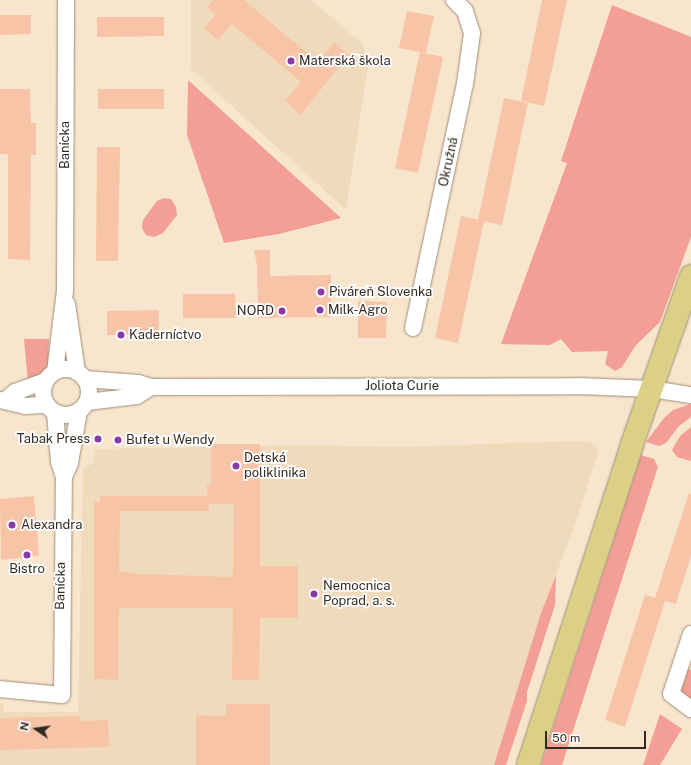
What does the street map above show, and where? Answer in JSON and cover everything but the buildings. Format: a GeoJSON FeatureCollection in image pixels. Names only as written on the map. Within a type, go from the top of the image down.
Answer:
{"type":"FeatureCollection","features":[{"type":"Feature","properties":{"kind":"main road"},"geometry":{"type":"LineString","coordinates":[[528,765],[652,389],[691,276]]}},
{"type":"Feature","properties":{"kind":"street","name":"Banícka"},"geometry":{"type":"LineString","coordinates":[[50,376],[65,290],[66,0]]}},
{"type":"Feature","properties":{"kind":"street","name":"Okružná"},"geometry":{"type":"LineString","coordinates":[[413,328],[465,84],[472,33],[465,11],[454,0]]}},
{"type":"Feature","properties":{"kind":"street","name":"Banícka"},"geometry":{"type":"LineString","coordinates":[[65,290],[81,376]]}},
{"type":"Feature","properties":{"kind":"street"},"geometry":{"type":"LineString","coordinates":[[67,369],[81,376],[89,390],[83,407],[67,415],[51,409],[25,406],[3,400],[15,392],[67,369]]}},
{"type":"Feature","properties":{"kind":"street"},"geometry":{"type":"LineString","coordinates":[[50,376],[43,393],[51,409]]}},
{"type":"Feature","properties":{"kind":"street","name":"Joliota Curie"},"geometry":{"type":"LineString","coordinates":[[81,376],[138,383],[151,387],[407,385],[652,389],[691,394]]}},
{"type":"Feature","properties":{"kind":"street","name":"Joliota Curie"},"geometry":{"type":"LineString","coordinates":[[83,407],[138,396],[151,387]]}},
{"type":"Feature","properties":{"kind":"street","name":"Banícka"},"geometry":{"type":"LineString","coordinates":[[64,477],[70,462],[83,407]]}},
{"type":"Feature","properties":{"kind":"street","name":"Banícka"},"geometry":{"type":"LineString","coordinates":[[0,689],[62,695],[64,477],[59,462],[51,409]]}},
{"type":"Feature","properties":{"kind":"street"},"geometry":{"type":"LineString","coordinates":[[691,634],[671,694],[691,709]]}},
{"type":"Feature","properties":{"kind":"shaded area"},"geometry":{"type":"Polygon","coordinates":[[[191,0],[311,0],[363,44],[368,66],[346,210],[191,69],[191,0]]]}},
{"type":"Feature","properties":{"kind":"shaded area"},"geometry":{"type":"Polygon","coordinates":[[[612,5],[691,37],[691,237],[660,322],[636,345],[622,367],[615,371],[605,364],[608,351],[572,352],[561,339],[550,345],[501,344],[567,163],[561,161],[612,5]]]}},
{"type":"Feature","properties":{"kind":"shaded area"},"geometry":{"type":"Polygon","coordinates":[[[188,80],[341,218],[279,234],[224,243],[187,135],[188,80]]]}},
{"type":"Feature","properties":{"kind":"shaded area"},"geometry":{"type":"Polygon","coordinates":[[[164,198],[171,199],[176,207],[177,215],[163,233],[154,237],[146,235],[142,228],[143,220],[157,201],[164,198]]]}},
{"type":"Feature","properties":{"kind":"shaded area"},"geometry":{"type":"Polygon","coordinates":[[[24,339],[49,339],[48,374],[28,383],[24,339]]]}},
{"type":"Feature","properties":{"kind":"shaded area"},"geometry":{"type":"Polygon","coordinates":[[[691,404],[691,417],[679,426],[666,443],[659,446],[646,442],[664,418],[673,410],[691,404]]]}},
{"type":"Feature","properties":{"kind":"shaded area"},"geometry":{"type":"Polygon","coordinates":[[[691,427],[691,461],[677,457],[672,450],[680,436],[691,427]]]}},
{"type":"Feature","properties":{"kind":"shaded area","name":"Nemocnica Poprad, a. s."},"geometry":{"type":"Polygon","coordinates":[[[576,441],[590,442],[599,450],[573,530],[541,613],[494,765],[0,765],[0,703],[3,704],[4,712],[78,712],[83,469],[93,463],[96,449],[303,445],[400,447],[576,441]]]}},
{"type":"Feature","properties":{"kind":"shaded area"},"geometry":{"type":"Polygon","coordinates":[[[641,455],[654,459],[658,467],[562,765],[541,765],[641,455]]]}},
{"type":"Feature","properties":{"kind":"shaded area"},"geometry":{"type":"Polygon","coordinates":[[[556,575],[555,605],[527,692],[527,701],[506,765],[494,765],[541,613],[556,575]]]}},
{"type":"Feature","properties":{"kind":"shaded area"},"geometry":{"type":"Polygon","coordinates":[[[684,667],[691,670],[691,703],[679,695],[684,667]]]}},
{"type":"Feature","properties":{"kind":"shaded area"},"geometry":{"type":"Polygon","coordinates":[[[660,714],[682,729],[660,765],[643,765],[660,714]]]}},
{"type":"Feature","properties":{"kind":"place","name":"Materská škola"},"geometry":{"type":"Point","coordinates":[291,61]}},
{"type":"Feature","properties":{"kind":"place","name":"Piváreň Slovenka"},"geometry":{"type":"Point","coordinates":[321,292]}},
{"type":"Feature","properties":{"kind":"place","name":"Milk-Agro"},"geometry":{"type":"Point","coordinates":[320,310]}},
{"type":"Feature","properties":{"kind":"place","name":"NORD"},"geometry":{"type":"Point","coordinates":[282,311]}},
{"type":"Feature","properties":{"kind":"place","name":"Kaderníctvo"},"geometry":{"type":"Point","coordinates":[121,335]}},
{"type":"Feature","properties":{"kind":"place","name":"Tabak Press"},"geometry":{"type":"Point","coordinates":[98,439]}},
{"type":"Feature","properties":{"kind":"place","name":"Bufet u Wendy"},"geometry":{"type":"Point","coordinates":[118,440]}},
{"type":"Feature","properties":{"kind":"place","name":"Detská poliklinika"},"geometry":{"type":"Point","coordinates":[236,466]}},
{"type":"Feature","properties":{"kind":"place","name":"Alexandra"},"geometry":{"type":"Point","coordinates":[12,525]}},
{"type":"Feature","properties":{"kind":"place","name":"Bistro"},"geometry":{"type":"Point","coordinates":[27,555]}},
{"type":"Feature","properties":{"kind":"place","name":"Nemocnica Poprad, a. s."},"geometry":{"type":"Point","coordinates":[314,594]}}]}
